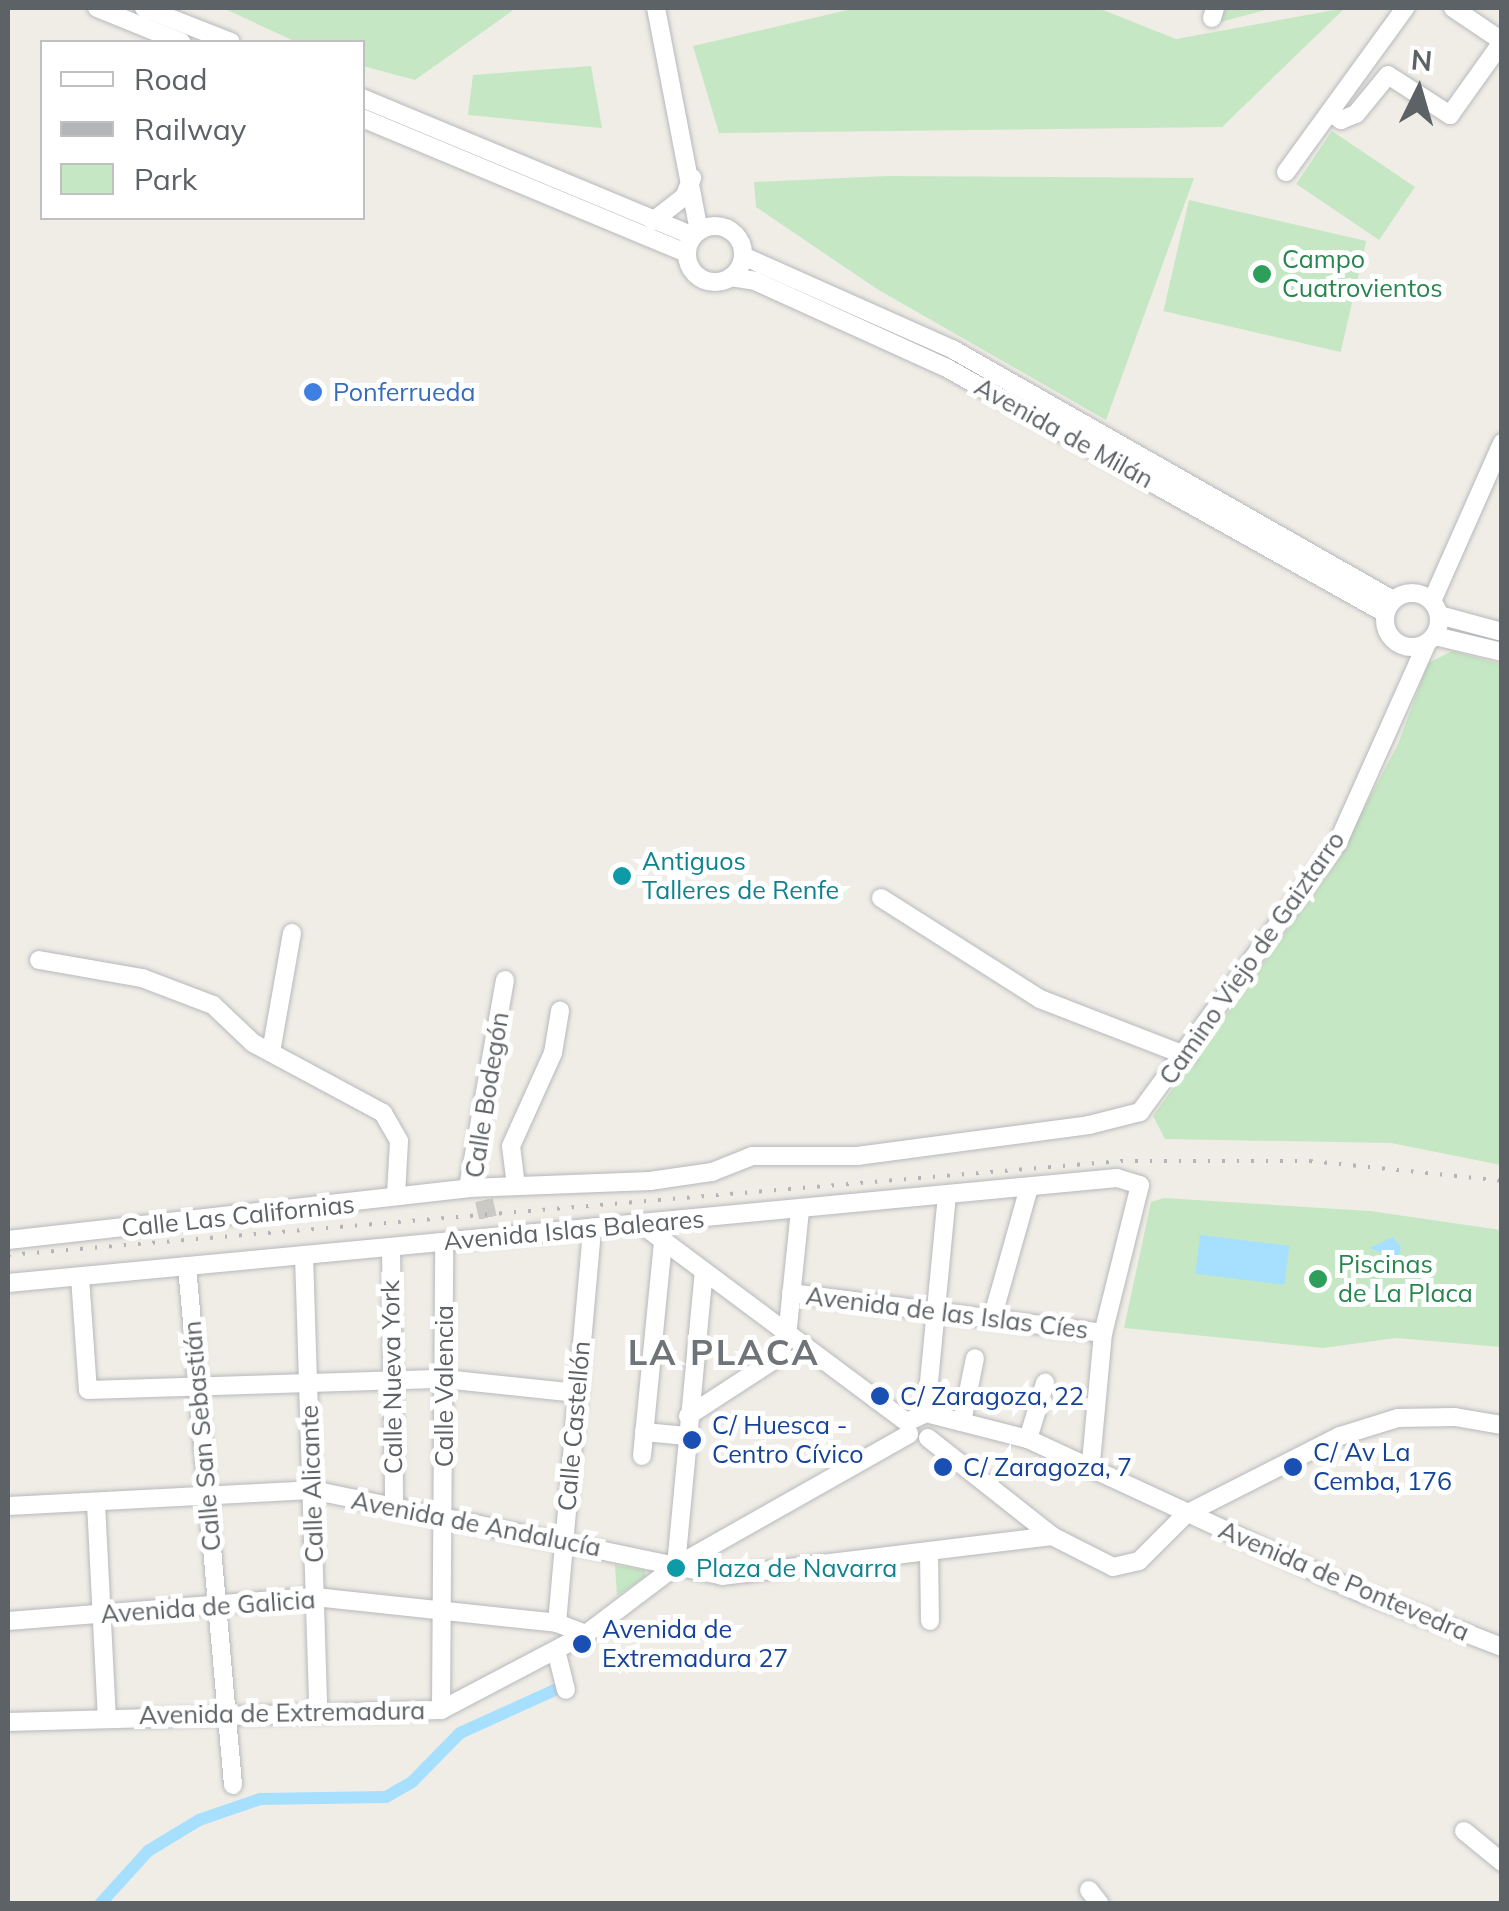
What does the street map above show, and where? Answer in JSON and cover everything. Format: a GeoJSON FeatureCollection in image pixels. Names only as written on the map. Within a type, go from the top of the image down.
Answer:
{"type":"FeatureCollection","features":[{"type":"Feature","properties":{"kind":"street"},"geometry":{"type":"LineString","coordinates":[[97,8],[176,40]]}},
{"type":"Feature","properties":{"kind":"street"},"geometry":{"type":"LineString","coordinates":[[144,8],[226,40]]}},
{"type":"Feature","properties":{"kind":"street"},"geometry":{"type":"LineString","coordinates":[[365,99],[653,221],[698,236],[732,231],[744,256],[731,277],[712,282],[699,277],[698,236],[694,186],[656,8]]}},
{"type":"Feature","properties":{"kind":"street"},"geometry":{"type":"LineString","coordinates":[[1286,172],[1405,8]]}},
{"type":"Feature","properties":{"kind":"street"},"geometry":{"type":"LineString","coordinates":[[1330,112],[1341,120],[1356,114],[1388,75],[1450,115],[1502,42],[1452,8]]}},
{"type":"Feature","properties":{"kind":"street"},"geometry":{"type":"LineString","coordinates":[[365,119],[698,236]]}},
{"type":"Feature","properties":{"kind":"street"},"geometry":{"type":"LineString","coordinates":[[653,221],[694,186]]}},
{"type":"Feature","properties":{"kind":"street","name":"Avenida de Milán"},"geometry":{"type":"LineString","coordinates":[[744,256],[952,348],[1389,606]]}},
{"type":"Feature","properties":{"kind":"street","name":"Avenida de Milán"},"geometry":{"type":"LineString","coordinates":[[731,277],[755,281],[945,367],[1389,606]]}},
{"type":"Feature","properties":{"kind":"street","name":"Camino Viejo de Gaiztarro"},"geometry":{"type":"LineString","coordinates":[[478,1192],[712,1172],[766,1154],[857,1156],[1089,1125],[1140,1112],[1186,1056],[1338,842],[1406,684],[1431,640],[1429,603],[1502,443]]}},
{"type":"Feature","properties":{"kind":"street"},"geometry":{"type":"LineString","coordinates":[[1406,684],[1389,606],[1429,603],[1502,632]]}},
{"type":"Feature","properties":{"kind":"street"},"geometry":{"type":"LineString","coordinates":[[1396,643],[1431,640],[1502,652]]}},
{"type":"Feature","properties":{"kind":"street"},"geometry":{"type":"LineString","coordinates":[[881,898],[1040,999],[1186,1056]]}},
{"type":"Feature","properties":{"kind":"street"},"geometry":{"type":"LineString","coordinates":[[271,1052],[292,934]]}},
{"type":"Feature","properties":{"kind":"street"},"geometry":{"type":"LineString","coordinates":[[39,960],[180,991],[213,1005],[271,1052],[383,1113],[394,1126],[396,1194]]}},
{"type":"Feature","properties":{"kind":"street","name":"Calle Bodegón"},"geometry":{"type":"LineString","coordinates":[[478,1192],[505,980]]}},
{"type":"Feature","properties":{"kind":"street"},"geometry":{"type":"LineString","coordinates":[[516,1186],[512,1146],[553,1052],[560,1011]]}},
{"type":"Feature","properties":{"kind":"street","name":"Avenida Islas Baleares"},"geometry":{"type":"LineString","coordinates":[[8,1284],[444,1242],[490,1231],[641,1224],[1117,1178],[1140,1185],[1103,1333]]}},
{"type":"Feature","properties":{"kind":"street"},"geometry":{"type":"LineString","coordinates":[[992,1319],[1029,1187]]}},
{"type":"Feature","properties":{"kind":"street","name":"Calle Las Californias"},"geometry":{"type":"LineString","coordinates":[[8,1240],[319,1210],[396,1194],[478,1192]]}},
{"type":"Feature","properties":{"kind":"street"},"geometry":{"type":"LineString","coordinates":[[921,1425],[948,1194]]}},
{"type":"Feature","properties":{"kind":"street"},"geometry":{"type":"LineString","coordinates":[[688,1416],[778,1358],[787,1336],[800,1210]]}},
{"type":"Feature","properties":{"kind":"street"},"geometry":{"type":"LineString","coordinates":[[641,1224],[787,1336],[921,1425],[1052,1536],[1113,1568],[1139,1561],[1186,1514],[1340,1436],[1398,1418],[1455,1417],[1502,1425]]}},
{"type":"Feature","properties":{"kind":"street","name":"Calle Castellón"},"geometry":{"type":"LineString","coordinates":[[557,1624],[592,1228]]}},
{"type":"Feature","properties":{"kind":"street"},"geometry":{"type":"LineString","coordinates":[[642,1456],[663,1240]]}},
{"type":"Feature","properties":{"kind":"street","name":"Calle Valencia"},"geometry":{"type":"LineString","coordinates":[[442,1710],[444,1242]]}},
{"type":"Feature","properties":{"kind":"street","name":"Calle Nueva York"},"geometry":{"type":"LineString","coordinates":[[391,1247],[394,1506]]}},
{"type":"Feature","properties":{"kind":"street","name":"Calle Alicante"},"geometry":{"type":"LineString","coordinates":[[304,1255],[318,1712]]}},
{"type":"Feature","properties":{"kind":"street","name":"Calle San Sebastián"},"geometry":{"type":"LineString","coordinates":[[187,1266],[233,1784]]}},
{"type":"Feature","properties":{"kind":"street"},"geometry":{"type":"LineString","coordinates":[[676,1566],[704,1272]]}},
{"type":"Feature","properties":{"kind":"street"},"geometry":{"type":"LineString","coordinates":[[80,1276],[88,1390],[444,1379],[578,1393]]}},
{"type":"Feature","properties":{"kind":"street","name":"Avenida de las Islas Cíes"},"geometry":{"type":"LineString","coordinates":[[791,1292],[1103,1333]]}},
{"type":"Feature","properties":{"kind":"street"},"geometry":{"type":"LineString","coordinates":[[1091,1463],[1103,1333]]}},
{"type":"Feature","properties":{"kind":"street"},"geometry":{"type":"LineString","coordinates":[[962,1422],[976,1358]]}},
{"type":"Feature","properties":{"kind":"street"},"geometry":{"type":"LineString","coordinates":[[1028,1439],[1045,1383]]}},
{"type":"Feature","properties":{"kind":"street","name":"Avenida de Pontevedra"},"geometry":{"type":"LineString","coordinates":[[921,1425],[962,1422],[1028,1439],[1091,1463],[1186,1514],[1502,1647]]}},
{"type":"Feature","properties":{"kind":"street"},"geometry":{"type":"LineString","coordinates":[[676,1566],[921,1425]]}},
{"type":"Feature","properties":{"kind":"street"},"geometry":{"type":"LineString","coordinates":[[644,1432],[687,1436]]}},
{"type":"Feature","properties":{"kind":"street","name":"Avenida de Andalucía"},"geometry":{"type":"LineString","coordinates":[[8,1506],[312,1490],[676,1566]]}},
{"type":"Feature","properties":{"kind":"street"},"geometry":{"type":"LineString","coordinates":[[96,1504],[107,1717]]}},
{"type":"Feature","properties":{"kind":"street"},"geometry":{"type":"LineString","coordinates":[[676,1566],[722,1576],[1052,1536]]}},
{"type":"Feature","properties":{"kind":"street"},"geometry":{"type":"LineString","coordinates":[[929,1552],[930,1621]]}},
{"type":"Feature","properties":{"kind":"street","name":"Avenida de Extremadura"},"geometry":{"type":"LineString","coordinates":[[8,1722],[442,1710],[586,1634],[676,1566]]}},
{"type":"Feature","properties":{"kind":"street","name":"Avenida de Galicia"},"geometry":{"type":"LineString","coordinates":[[8,1620],[315,1598],[557,1624],[586,1634]]}},
{"type":"Feature","properties":{"kind":"street"},"geometry":{"type":"LineString","coordinates":[[556,1650],[566,1690]]}},
{"type":"Feature","properties":{"kind":"street"},"geometry":{"type":"LineString","coordinates":[[1464,1832],[1502,1862]]}},
{"type":"Feature","properties":{"kind":"green space"},"geometry":{"type":"Polygon","coordinates":[[[223,8],[512,11],[415,80],[365,67],[365,40],[292,40],[223,8]]]}},
{"type":"Feature","properties":{"kind":"green space"},"geometry":{"type":"Polygon","coordinates":[[[856,8],[1098,8],[1176,39],[1345,8],[1222,127],[719,133],[693,46],[856,8]]]}},
{"type":"Feature","properties":{"kind":"green space"},"geometry":{"type":"Polygon","coordinates":[[[1222,8],[1273,8],[1217,23],[1222,8]]]}},
{"type":"Feature","properties":{"kind":"green space"},"geometry":{"type":"Polygon","coordinates":[[[591,66],[602,128],[468,115],[473,75],[591,66]]]}},
{"type":"Feature","properties":{"kind":"green space","name":"Campo Cuatrovientos"},"geometry":{"type":"Polygon","coordinates":[[[1332,131],[1415,187],[1379,240],[1296,184],[1332,131]]]}},
{"type":"Feature","properties":{"kind":"green space"},"geometry":{"type":"Polygon","coordinates":[[[887,176],[1194,178],[1106,420],[877,289],[756,207],[754,182],[887,176]]]}},
{"type":"Feature","properties":{"kind":"green space","name":"Campo Cuatrovientos"},"geometry":{"type":"Polygon","coordinates":[[[1189,200],[1366,241],[1341,352],[1163,311],[1189,200]]]}},
{"type":"Feature","properties":{"kind":"green space"},"geometry":{"type":"Polygon","coordinates":[[[1452,651],[1501,664],[1501,1165],[1391,1143],[1165,1139],[1153,1116],[1331,870],[1398,744],[1428,663],[1452,651]]]}},
{"type":"Feature","properties":{"kind":"green space","name":"Piscinas de La Placa"},"geometry":{"type":"Polygon","coordinates":[[[1164,1198],[1370,1211],[1501,1230],[1501,1347],[1396,1338],[1323,1348],[1124,1328],[1151,1202],[1164,1198]]]}},
{"type":"Feature","properties":{"kind":"green space"},"geometry":{"type":"Polygon","coordinates":[[[615,1565],[645,1570],[646,1576],[617,1596],[615,1565]]]}},
{"type":"Feature","properties":{"kind":"water"},"geometry":{"type":"Polygon","coordinates":[[[1200,1235],[1289,1246],[1285,1285],[1195,1274],[1200,1235]]]}},
{"type":"Feature","properties":{"kind":"water"},"geometry":{"type":"Polygon","coordinates":[[[1393,1237],[1401,1247],[1398,1259],[1369,1248],[1393,1237]]]}},
{"type":"Feature","properties":{"kind":"waterway"},"geometry":{"type":"LineString","coordinates":[[100,1904],[148,1851],[199,1820],[260,1799],[386,1797],[412,1782],[460,1733],[555,1690]]}},
{"type":"Feature","properties":{"kind":"tunnel"},"geometry":{"type":"LineString","coordinates":[[484,1200],[489,1224]]}},
{"type":"Feature","properties":{"kind":"railway"},"geometry":{"type":"LineString","coordinates":[[8,1255],[1121,1161],[1310,1161],[1502,1181]]}},
{"type":"Feature","properties":{"kind":"place","name":"Campo Cuatrovientos"},"geometry":{"type":"Point","coordinates":[1262,274]}},
{"type":"Feature","properties":{"kind":"place","name":"Ponferrueda"},"geometry":{"type":"Point","coordinates":[313,392]}},
{"type":"Feature","properties":{"kind":"place","name":"Antiguos Talleres de Renfe"},"geometry":{"type":"Point","coordinates":[622,876]}},
{"type":"Feature","properties":{"kind":"place","name":"Piscinas de La Placa"},"geometry":{"type":"Point","coordinates":[1318,1279]}},
{"type":"Feature","properties":{"kind":"place","name":"C/ Zaragoza, 22"},"geometry":{"type":"Point","coordinates":[880,1396]}},
{"type":"Feature","properties":{"kind":"place","name":"C/ Huesca - Centro Cívico"},"geometry":{"type":"Point","coordinates":[692,1440]}},
{"type":"Feature","properties":{"kind":"place","name":"C/ Zaragoza, 7"},"geometry":{"type":"Point","coordinates":[943,1467]}},
{"type":"Feature","properties":{"kind":"place","name":"C/ Av La Cemba, 176"},"geometry":{"type":"Point","coordinates":[1293,1467]}},
{"type":"Feature","properties":{"kind":"place","name":"Plaza de Navarra"},"geometry":{"type":"Point","coordinates":[676,1568]}},
{"type":"Feature","properties":{"kind":"place","name":"Avenida de Extremadura 27"},"geometry":{"type":"Point","coordinates":[582,1644]}},
{"type":"Feature","properties":{"kind":"district","name":"LA PLACA"},"geometry":{"type":"Point","coordinates":[724,1352]}}]}
